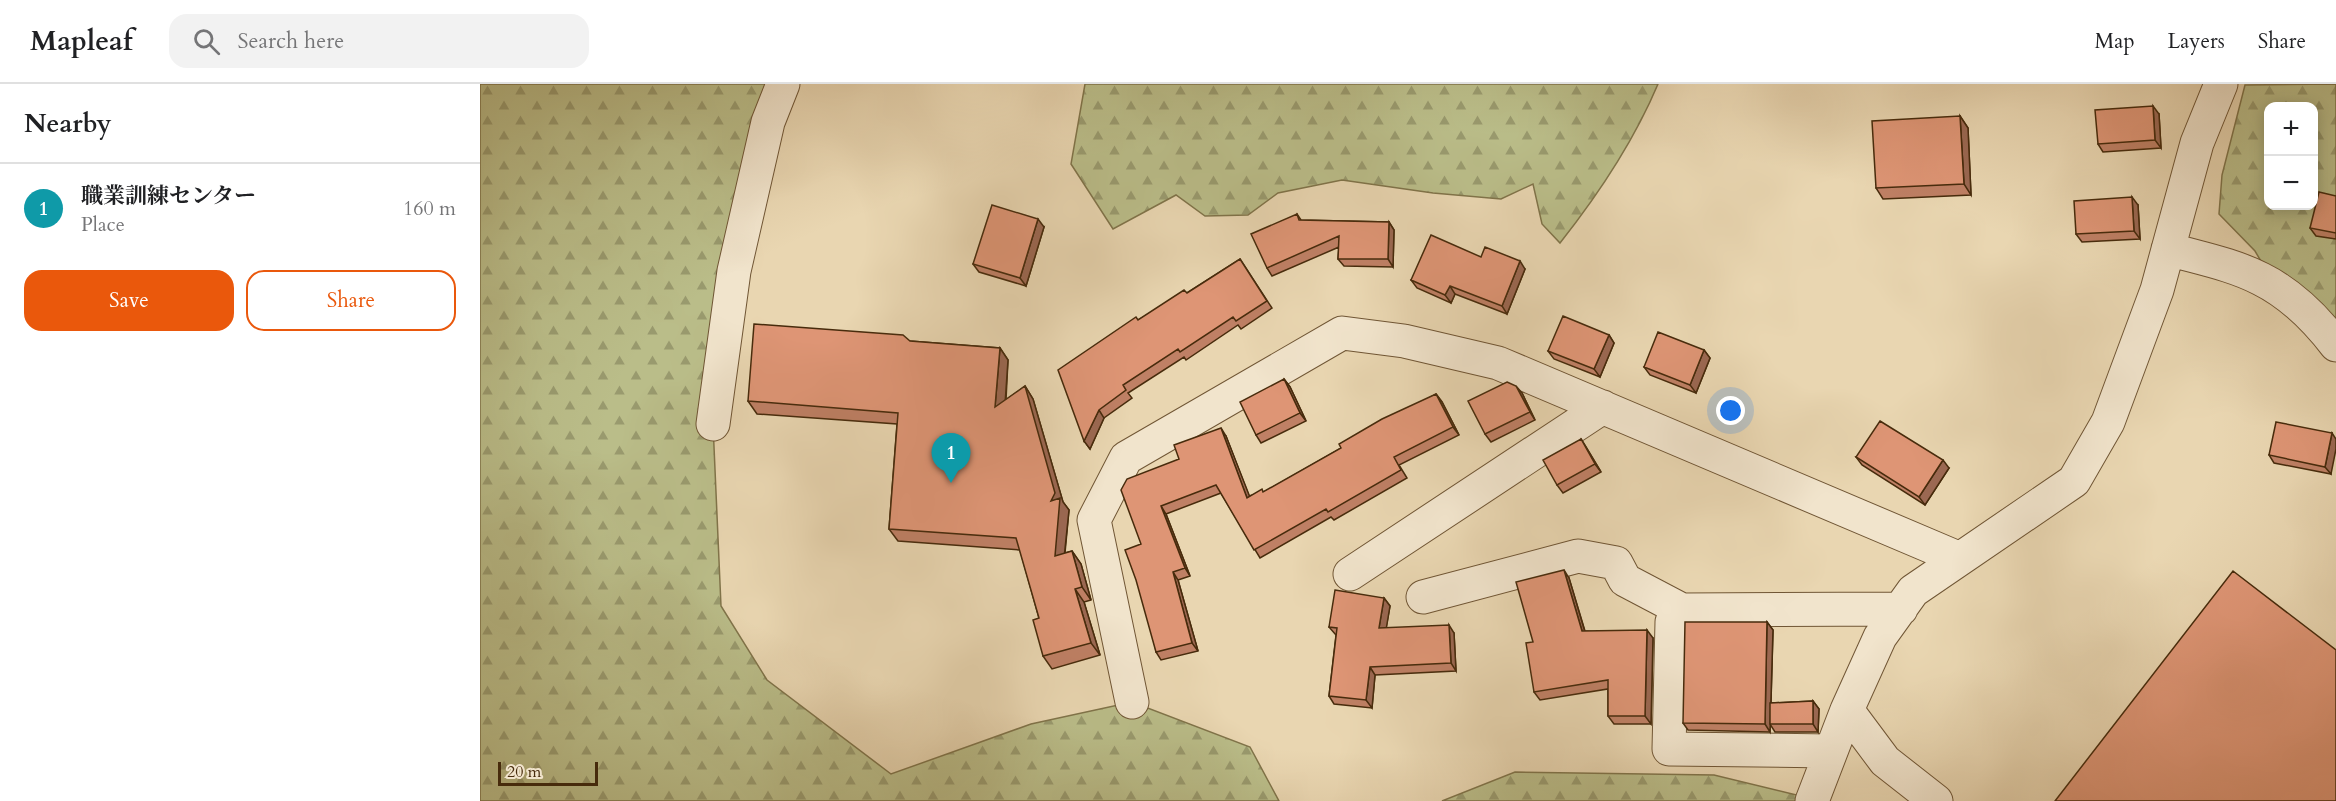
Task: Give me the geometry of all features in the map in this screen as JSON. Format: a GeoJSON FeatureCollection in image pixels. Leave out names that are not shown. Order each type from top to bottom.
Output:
{"type":"FeatureCollection","features":[{"type":"Feature","properties":{"kind":"street"},"geometry":{"type":"LineString","coordinates":[[713,423],[734,271],[768,122],[783,84]]}},
{"type":"Feature","properties":{"kind":"street"},"geometry":{"type":"LineString","coordinates":[[1812,801],[1880,637],[1913,591],[1958,558],[2074,481],[2108,422],[2157,290],[2197,143],[2221,84]]}},
{"type":"Feature","properties":{"kind":"street"},"geometry":{"type":"LineString","coordinates":[[2168,249],[2261,279],[2299,304],[2336,345]]}},
{"type":"Feature","properties":{"kind":"street"},"geometry":{"type":"LineString","coordinates":[[1132,702],[1094,520],[1126,458],[1342,333],[1404,341],[1498,363],[1958,558]]}},
{"type":"Feature","properties":{"kind":"street"},"geometry":{"type":"LineString","coordinates":[[1350,574],[1603,407]]}},
{"type":"Feature","properties":{"kind":"street"},"geometry":{"type":"LineString","coordinates":[[1423,597],[1578,556],[1616,563],[1625,580],[1683,610],[1900,609]]}},
{"type":"Feature","properties":{"kind":"street"},"geometry":{"type":"LineString","coordinates":[[1683,610],[1672,622],[1669,749],[1831,752]]}},
{"type":"Feature","properties":{"kind":"street"},"geometry":{"type":"LineString","coordinates":[[1848,710],[1885,761],[1936,801]]}},
{"type":"Feature","properties":{"kind":"green space"},"geometry":{"type":"Polygon","coordinates":[[[480,84],[783,84],[713,424],[721,606],[767,680],[891,774],[1031,724],[1132,702],[1250,747],[1279,801],[480,801],[480,84]]]}},
{"type":"Feature","properties":{"kind":"green space"},"geometry":{"type":"Polygon","coordinates":[[[1085,84],[1658,84],[1638,126],[1614,167],[1560,243],[1542,224],[1533,184],[1501,199],[1433,193],[1342,180],[1278,193],[1248,215],[1205,216],[1176,195],[1113,229],[1071,164],[1085,84]]]}},
{"type":"Feature","properties":{"kind":"green space"},"geometry":{"type":"Polygon","coordinates":[[[2336,84],[2336,330],[2262,263],[2255,251],[2219,214],[2222,175],[2245,85],[2336,84]]]}},
{"type":"Feature","properties":{"kind":"green space"},"geometry":{"type":"Polygon","coordinates":[[[1515,772],[1714,775],[1813,799],[1812,801],[1442,801],[1515,772]]]}},
{"type":"Feature","properties":{"kind":"building"},"geometry":{"type":"Polygon","coordinates":[[[2153,106],[2155,140],[2098,144],[2095,110],[2153,106]]]}},
{"type":"Feature","properties":{"kind":"building"},"geometry":{"type":"Polygon","coordinates":[[[1960,116],[1964,184],[1876,188],[1872,121],[1960,116]]]}},
{"type":"Feature","properties":{"kind":"building"},"geometry":{"type":"Polygon","coordinates":[[[2319,192],[2336,196],[2336,233],[2310,228],[2314,210],[2318,210],[2319,192]]]}},
{"type":"Feature","properties":{"kind":"building"},"geometry":{"type":"Polygon","coordinates":[[[2132,197],[2134,231],[2076,234],[2074,201],[2132,197]]]}},
{"type":"Feature","properties":{"kind":"building"},"geometry":{"type":"Polygon","coordinates":[[[992,205],[1038,219],[1020,278],[973,264],[992,205]]]}},
{"type":"Feature","properties":{"kind":"building"},"geometry":{"type":"Polygon","coordinates":[[[1297,214],[1299,220],[1389,222],[1388,259],[1338,259],[1339,236],[1267,268],[1251,234],[1297,214]]]}},
{"type":"Feature","properties":{"kind":"building"},"geometry":{"type":"Polygon","coordinates":[[[1431,235],[1481,257],[1485,247],[1520,261],[1502,306],[1450,286],[1445,295],[1411,280],[1431,235]]]}},
{"type":"Feature","properties":{"kind":"building"},"geometry":{"type":"Polygon","coordinates":[[[1240,259],[1267,301],[1236,321],[1233,317],[1180,352],[1178,349],[1123,385],[1126,390],[1099,410],[1084,441],[1058,370],[1136,317],[1138,320],[1184,290],[1187,293],[1240,259]]]}},
{"type":"Feature","properties":{"kind":"building"},"geometry":{"type":"Polygon","coordinates":[[[1563,316],[1609,335],[1594,369],[1548,351],[1563,316]]]}},
{"type":"Feature","properties":{"kind":"building"},"geometry":{"type":"Polygon","coordinates":[[[754,324],[903,335],[910,341],[1000,348],[995,407],[1025,386],[1055,493],[1051,501],[1060,498],[1055,556],[1072,551],[1082,587],[1075,589],[1091,643],[1043,656],[1033,620],[1039,618],[1016,538],[889,529],[898,413],[748,401],[754,324]]]}},
{"type":"Feature","properties":{"kind":"building"},"geometry":{"type":"Polygon","coordinates":[[[1658,332],[1704,350],[1690,385],[1644,367],[1658,332]]]}},
{"type":"Feature","properties":{"kind":"building"},"geometry":{"type":"Polygon","coordinates":[[[1284,379],[1300,413],[1256,435],[1240,402],[1284,379]]]}},
{"type":"Feature","properties":{"kind":"building"},"geometry":{"type":"Polygon","coordinates":[[[1507,382],[1516,386],[1530,412],[1485,434],[1468,401],[1507,382]]]}},
{"type":"Feature","properties":{"kind":"building"},"geometry":{"type":"Polygon","coordinates":[[[1436,394],[1453,427],[1394,457],[1401,470],[1328,512],[1326,509],[1254,550],[1216,485],[1161,506],[1185,568],[1173,572],[1192,643],[1156,652],[1136,580],[1125,550],[1141,544],[1121,490],[1127,479],[1179,459],[1174,445],[1221,428],[1247,498],[1262,489],[1263,492],[1341,448],[1339,444],[1382,419],[1436,394]]]}},
{"type":"Feature","properties":{"kind":"building"},"geometry":{"type":"Polygon","coordinates":[[[1880,421],[1943,460],[1919,497],[1856,457],[1880,421]]]}},
{"type":"Feature","properties":{"kind":"building"},"geometry":{"type":"Polygon","coordinates":[[[2276,422],[2332,433],[2325,467],[2269,455],[2276,422]]]}},
{"type":"Feature","properties":{"kind":"building"},"geometry":{"type":"Polygon","coordinates":[[[1581,439],[1595,464],[1557,485],[1543,460],[1581,439]]]}},
{"type":"Feature","properties":{"kind":"building"},"geometry":{"type":"Polygon","coordinates":[[[1564,570],[1582,631],[1647,630],[1645,716],[1608,716],[1608,680],[1534,692],[1526,643],[1533,642],[1516,582],[1564,570]]]}},
{"type":"Feature","properties":{"kind":"building"},"geometry":{"type":"Polygon","coordinates":[[[2233,571],[2336,650],[2336,801],[2055,801],[2233,571]]]}},
{"type":"Feature","properties":{"kind":"building"},"geometry":{"type":"Polygon","coordinates":[[[1335,590],[1384,598],[1379,628],[1449,625],[1451,663],[1370,667],[1366,700],[1329,696],[1337,628],[1329,627],[1335,590]]]}},
{"type":"Feature","properties":{"kind":"building"},"geometry":{"type":"Polygon","coordinates":[[[1685,622],[1767,622],[1765,724],[1683,723],[1685,622]]]}},
{"type":"Feature","properties":{"kind":"building"},"geometry":{"type":"Polygon","coordinates":[[[1813,701],[1813,724],[1770,724],[1770,703],[1813,701]]]}},
{"type":"Feature","properties":{"kind":"place","name":"職業訓練センター"},"geometry":{"type":"Point","coordinates":[951,483]}}]}
